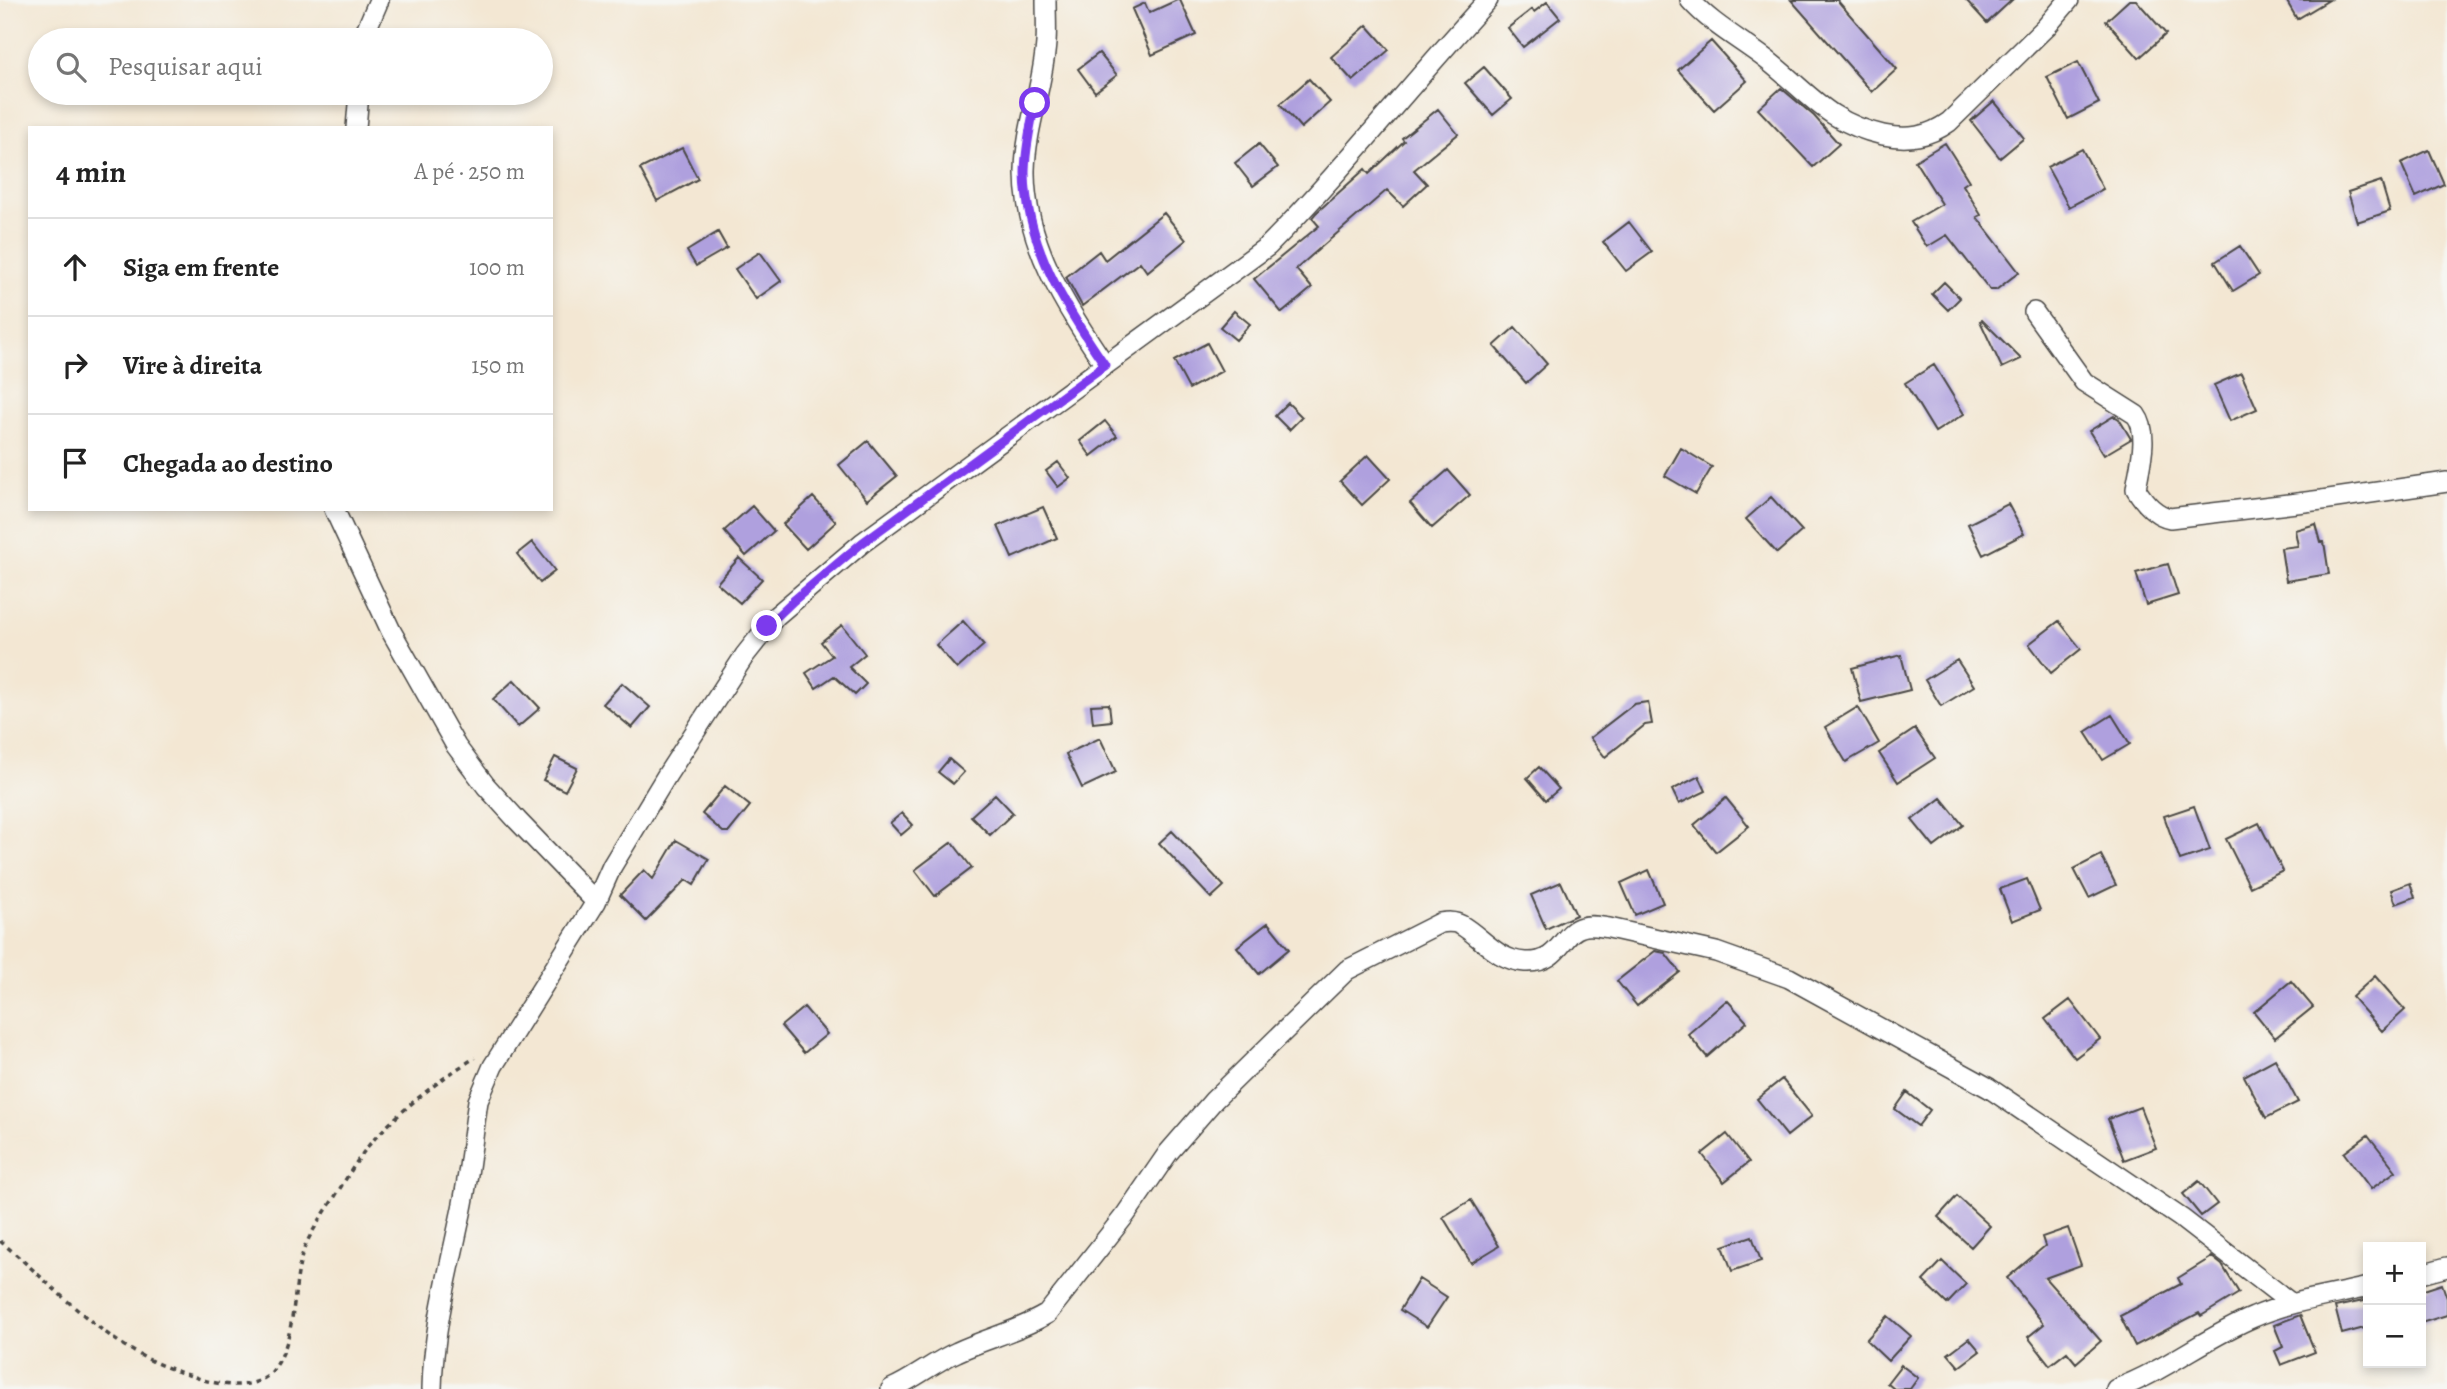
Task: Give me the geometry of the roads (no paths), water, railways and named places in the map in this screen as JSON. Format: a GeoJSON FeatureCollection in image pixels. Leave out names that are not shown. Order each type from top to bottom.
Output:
{"type":"FeatureCollection","features":[{"type":"Feature","properties":{"kind":"street"},"geometry":{"type":"LineString","coordinates":[[367,28],[379,0]]}},
{"type":"Feature","properties":{"kind":"street"},"geometry":{"type":"LineString","coordinates":[[1046,0],[1046,43],[1027,155],[1027,191],[1034,226],[1054,284],[1105,365]]}},
{"type":"Feature","properties":{"kind":"street"},"geometry":{"type":"LineString","coordinates":[[432,1389],[437,1324],[460,1218],[478,1101],[509,1038],[596,902],[612,866],[667,775],[745,655],[776,616],[862,543],[1268,246],[1307,207],[1488,0]]}},
{"type":"Feature","properties":{"kind":"street"},"geometry":{"type":"LineString","coordinates":[[1690,0],[1716,23],[1770,62],[1827,111],[1850,126],[1897,138],[1934,133],[1949,122],[2038,36],[2069,0]]}},
{"type":"Feature","properties":{"kind":"street"},"geometry":{"type":"LineString","coordinates":[[356,126],[358,105]]}},
{"type":"Feature","properties":{"kind":"street"},"geometry":{"type":"LineString","coordinates":[[2034,312],[2084,382],[2140,420],[2142,442],[2136,489],[2162,516],[2170,518],[2322,500],[2447,482]]}},
{"type":"Feature","properties":{"kind":"street"},"geometry":{"type":"LineString","coordinates":[[335,511],[391,631],[456,746],[486,786],[596,902]]}},
{"type":"Feature","properties":{"kind":"street"},"geometry":{"type":"LineString","coordinates":[[891,1389],[943,1358],[1019,1328],[1046,1314],[1062,1298],[1168,1153],[1214,1100],[1316,999],[1347,970],[1440,923],[1451,922],[1460,925],[1497,953],[1525,962],[1541,961],[1554,953],[1575,930],[1592,926],[1716,952],[1789,978],[1989,1088],[2181,1218],[2292,1304]]}},
{"type":"Feature","properties":{"kind":"street"},"geometry":{"type":"LineString","coordinates":[[2426,1273],[2447,1267]]}},
{"type":"Feature","properties":{"kind":"street"},"geometry":{"type":"LineString","coordinates":[[2116,1389],[2167,1365],[2255,1316],[2292,1304],[2363,1288]]}}]}
